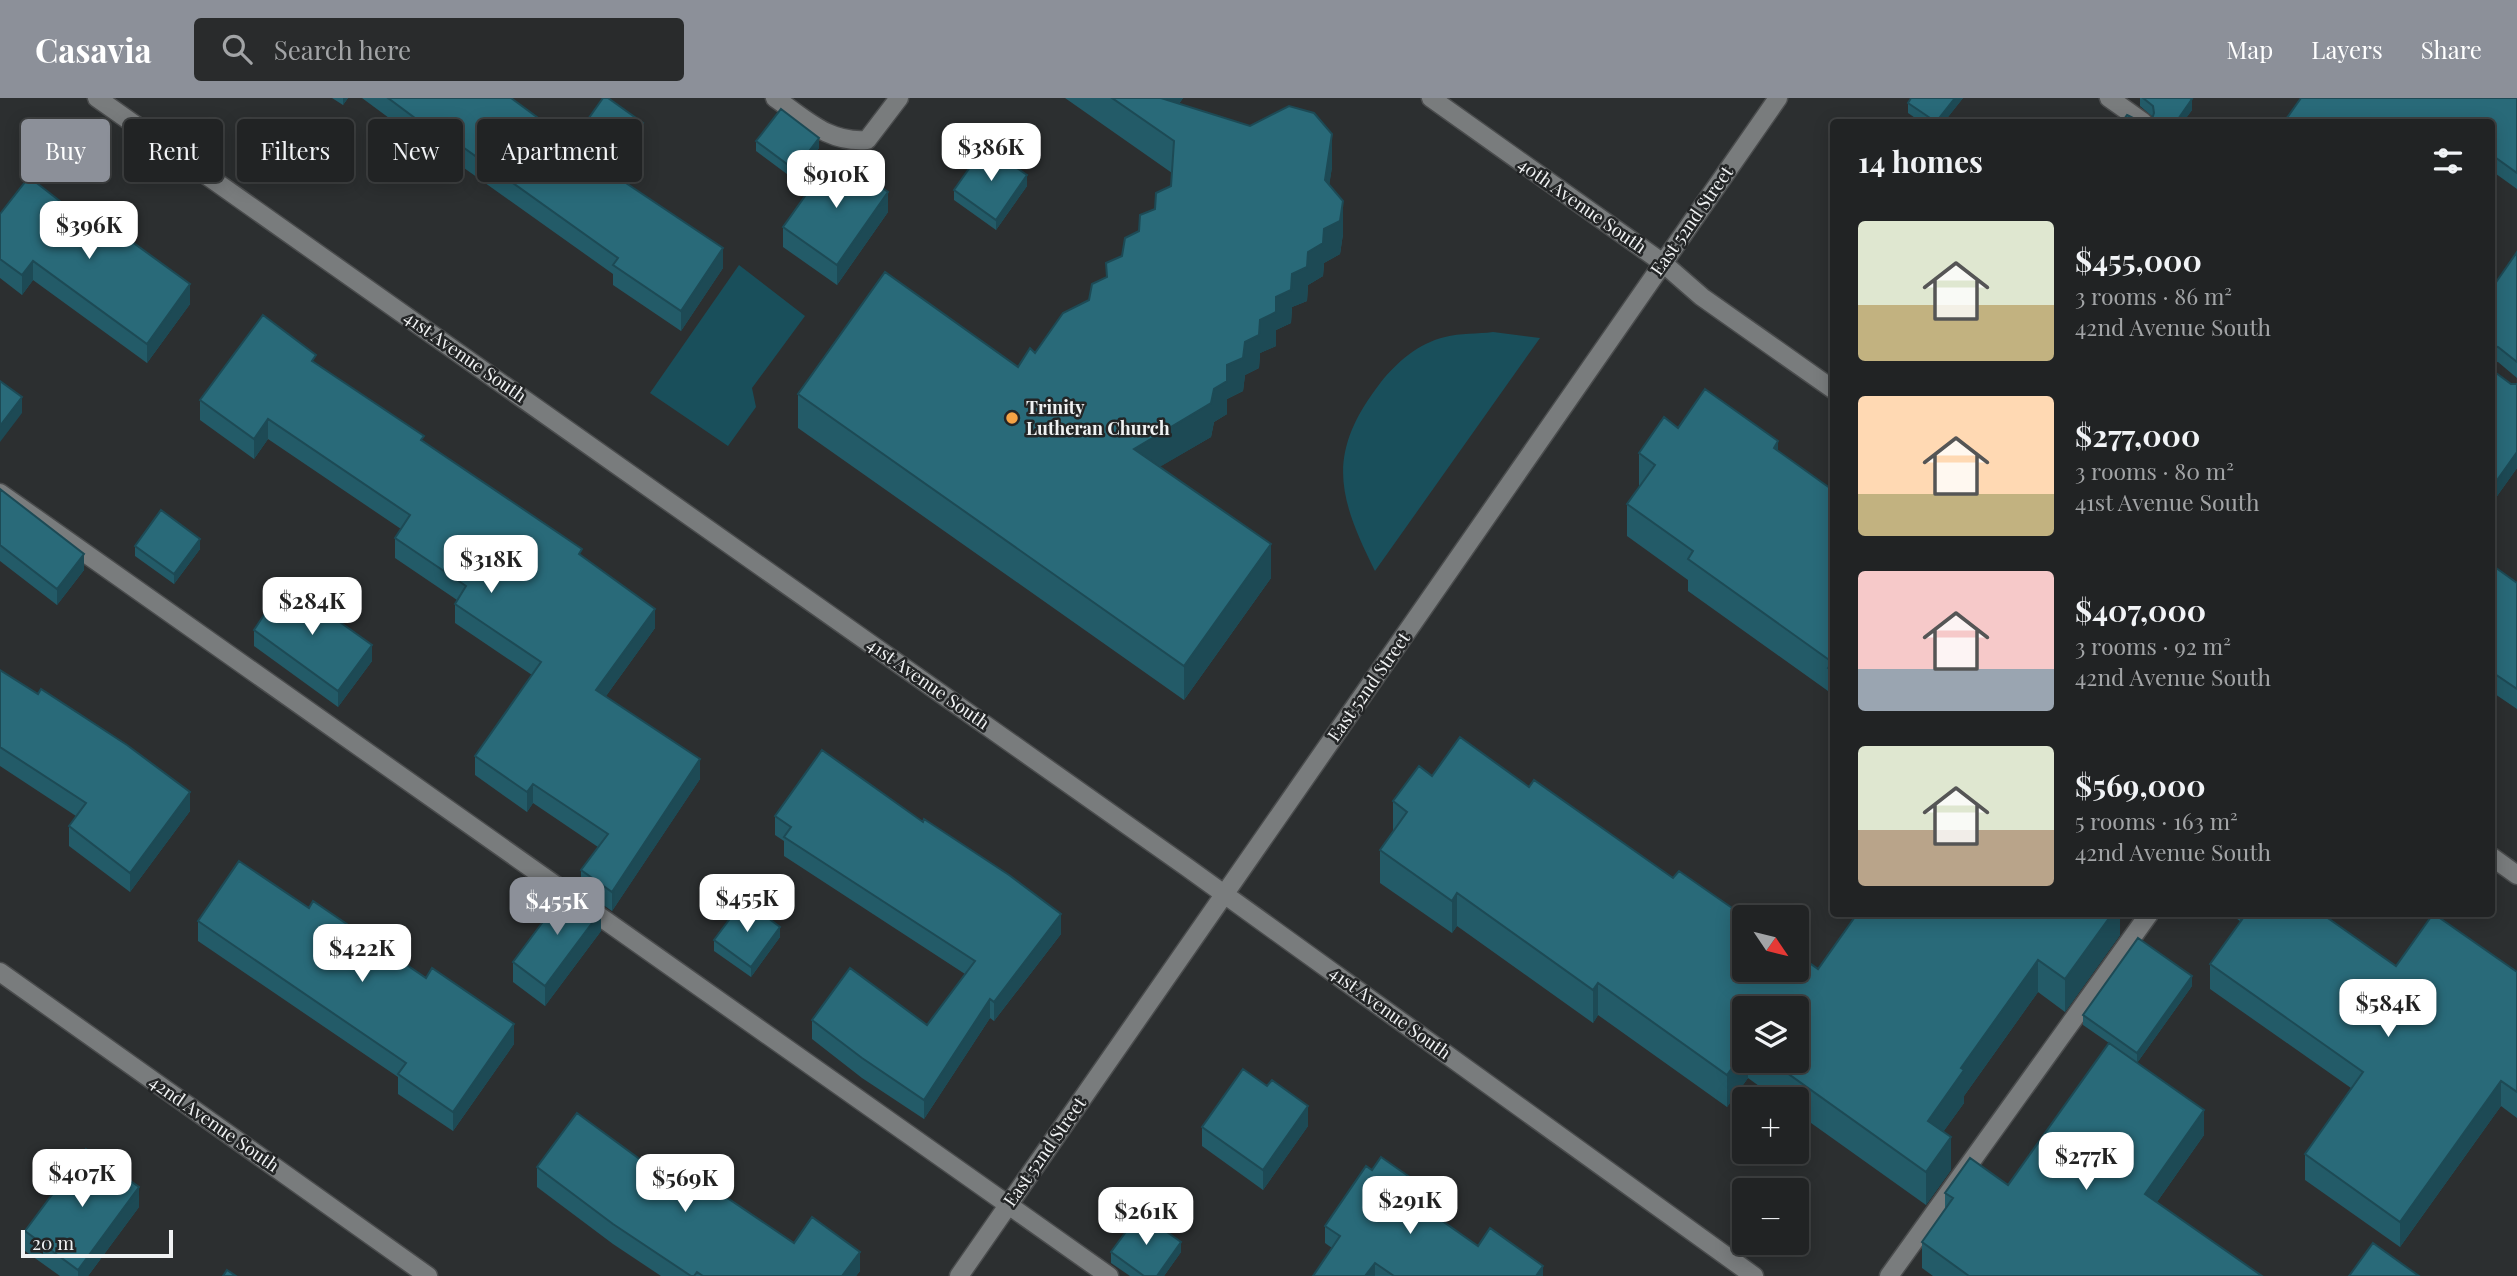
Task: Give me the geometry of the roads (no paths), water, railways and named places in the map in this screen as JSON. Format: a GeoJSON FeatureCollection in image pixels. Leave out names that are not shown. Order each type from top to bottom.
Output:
{"type":"FeatureCollection","features":[{"type":"Feature","properties":{"kind":"street","name":"41st Avenue South"},"geometry":{"type":"LineString","coordinates":[[97,98],[1224,894],[1754,1276]]}},
{"type":"Feature","properties":{"kind":"street"},"geometry":{"type":"LineString","coordinates":[[775,98],[823,131],[847,141],[867,139],[899,98]]}},
{"type":"Feature","properties":{"kind":"street","name":"40th Avenue South"},"geometry":{"type":"LineString","coordinates":[[1431,98],[1663,263],[1702,297],[1830,387]]}},
{"type":"Feature","properties":{"kind":"street","name":"East 52nd Street"},"geometry":{"type":"LineString","coordinates":[[959,1276],[1778,98]]}},
{"type":"Feature","properties":{"kind":"street"},"geometry":{"type":"LineString","coordinates":[[2109,98],[2139,119]]}},
{"type":"Feature","properties":{"kind":"street"},"geometry":{"type":"LineString","coordinates":[[0,493],[1109,1276]]}},
{"type":"Feature","properties":{"kind":"street"},"geometry":{"type":"LineString","coordinates":[[2495,859],[2517,875]]}},
{"type":"Feature","properties":{"kind":"street"},"geometry":{"type":"LineString","coordinates":[[1889,1276],[2147,917]]}},
{"type":"Feature","properties":{"kind":"street","name":"42nd Avenue South"},"geometry":{"type":"LineString","coordinates":[[0,972],[428,1276]]}},
{"type":"Feature","properties":{"kind":"place","name":"Trinity Lutheran Church"},"geometry":{"type":"Point","coordinates":[1012,418]}}]}
